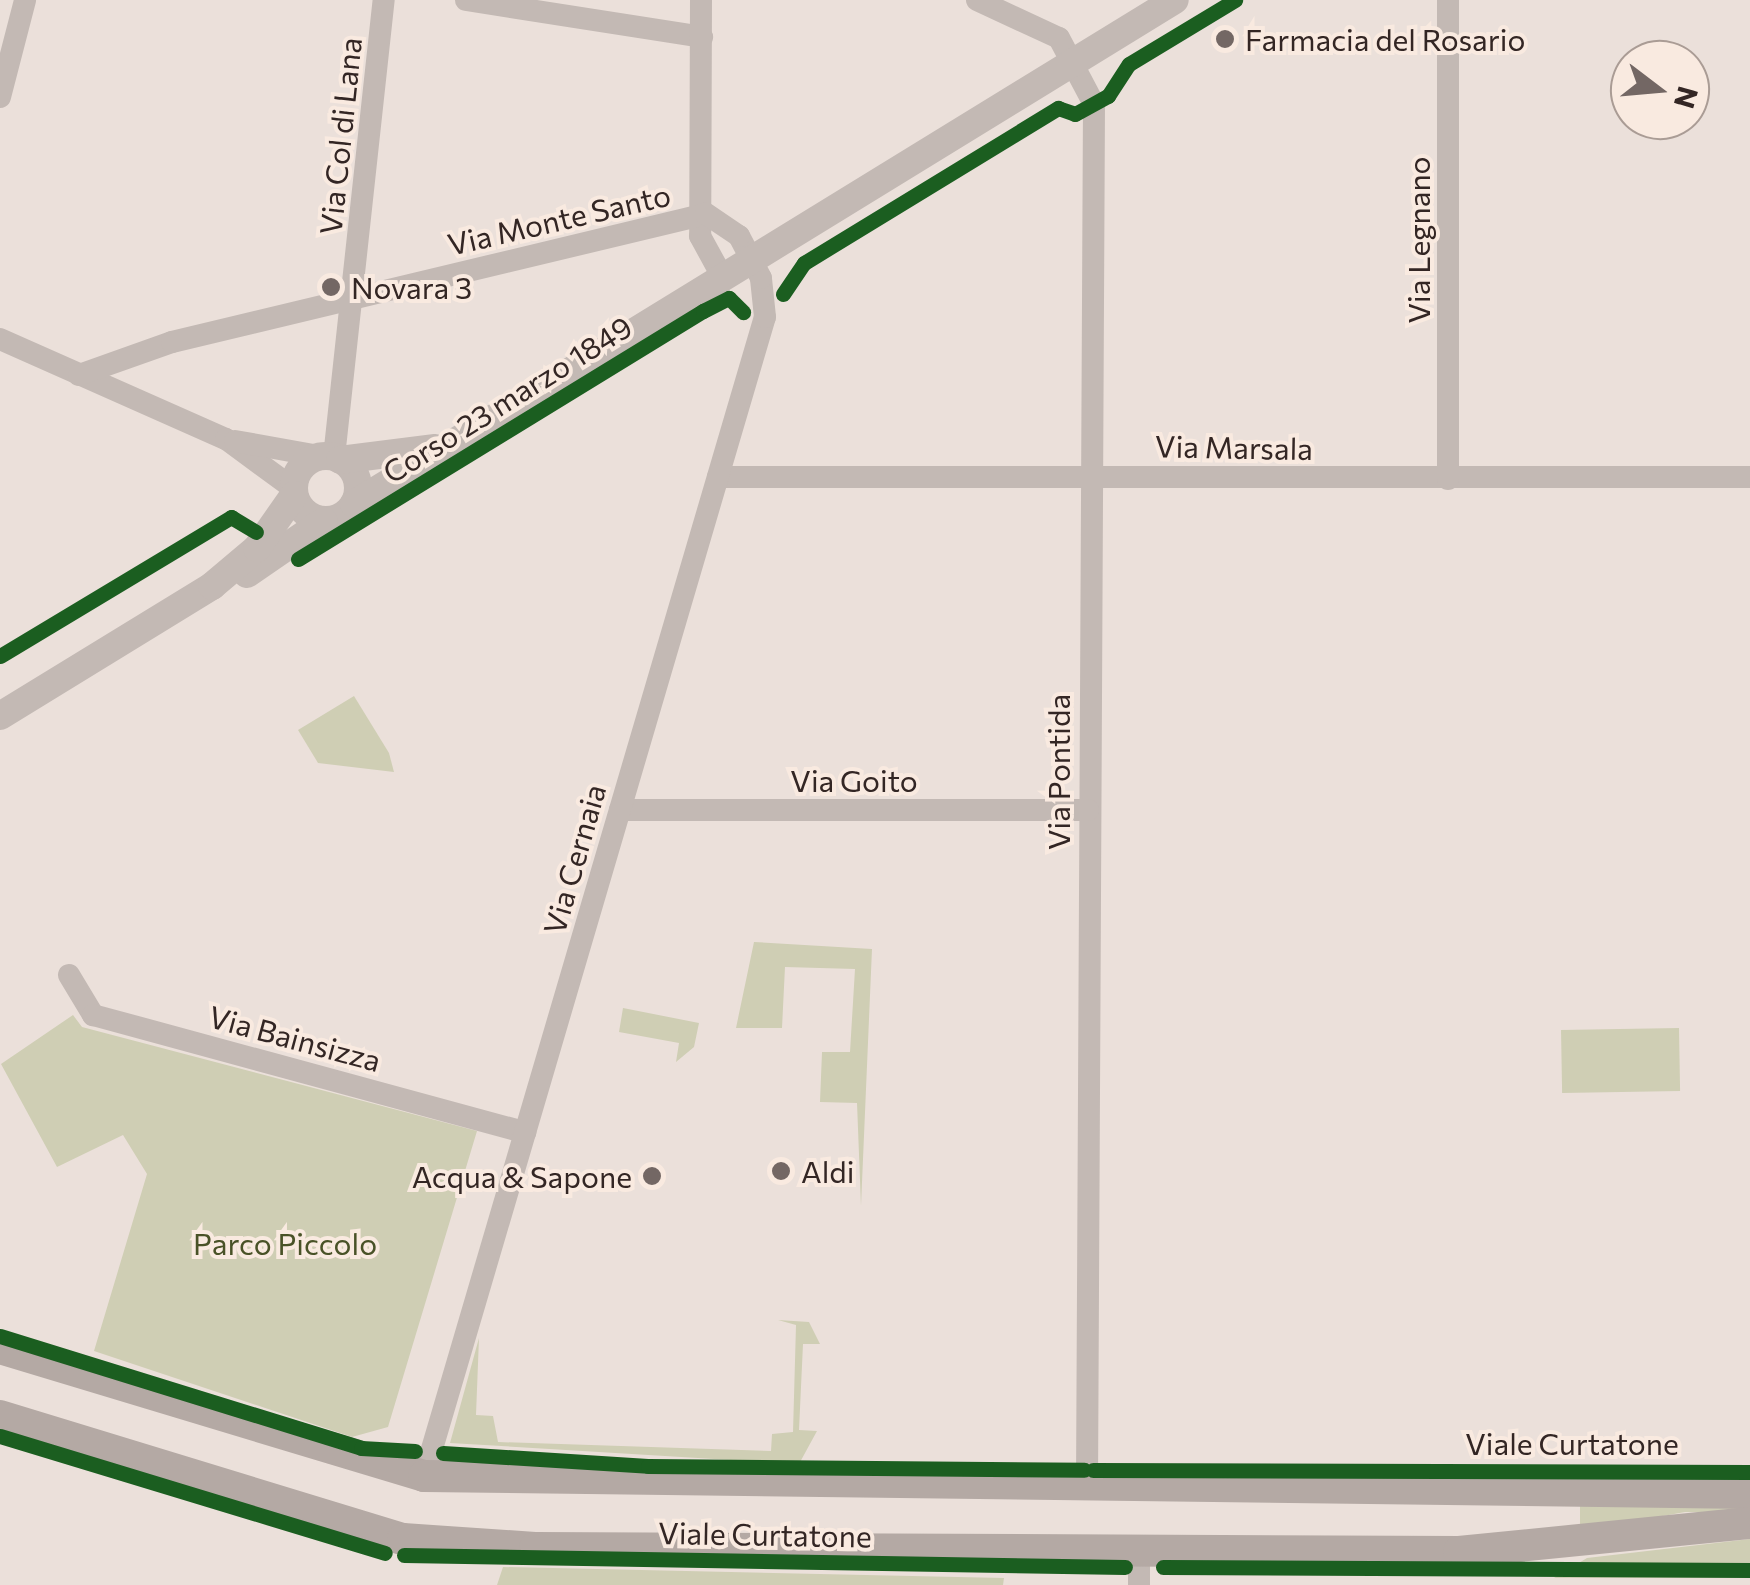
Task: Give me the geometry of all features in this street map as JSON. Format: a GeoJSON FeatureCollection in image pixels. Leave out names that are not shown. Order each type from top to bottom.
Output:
{"type":"FeatureCollection","features":[{"type":"Feature","properties":{"kind":"main road","name":"Viale Curtatone"},"geometry":{"type":"LineString","coordinates":[[0,1348],[424,1476],[1750,1493]]}},
{"type":"Feature","properties":{"kind":"main road","name":"Viale Curtatone"},"geometry":{"type":"LineString","coordinates":[[0,1416],[404,1540],[1460,1552],[1750,1523]]}},
{"type":"Feature","properties":{"kind":"street"},"geometry":{"type":"LineString","coordinates":[[0,97],[25,0]]}},
{"type":"Feature","properties":{"kind":"street","name":"Via Col di Lana"},"geometry":{"type":"LineString","coordinates":[[331,458],[354,298],[384,0]]}},
{"type":"Feature","properties":{"kind":"street"},"geometry":{"type":"LineString","coordinates":[[466,0],[702,37]]}},
{"type":"Feature","properties":{"kind":"street"},"geometry":{"type":"LineString","coordinates":[[701,0],[706,214],[700,236],[723,278]]}},
{"type":"Feature","properties":{"kind":"street"},"geometry":{"type":"LineString","coordinates":[[977,0],[1059,38],[1073,62]]}},
{"type":"Feature","properties":{"kind":"street","name":"Corso 23 marzo 1849"},"geometry":{"type":"LineString","coordinates":[[354,504],[1176,0]]}},
{"type":"Feature","properties":{"kind":"street","name":"Via Legnano"},"geometry":{"type":"LineString","coordinates":[[1448,0],[1448,480]]}},
{"type":"Feature","properties":{"kind":"street","name":"Via Pontida"},"geometry":{"type":"LineString","coordinates":[[1073,62],[1094,104],[1088,476],[1087,1487]]}},
{"type":"Feature","properties":{"kind":"street"},"geometry":{"type":"LineString","coordinates":[[706,214],[739,236],[752,260]]}},
{"type":"Feature","properties":{"kind":"street","name":"Via Monte Santo"},"geometry":{"type":"LineString","coordinates":[[80,375],[354,298],[706,214]]}},
{"type":"Feature","properties":{"kind":"street","name":"Via Cernaia"},"geometry":{"type":"LineString","coordinates":[[424,1476],[765,317],[752,260]]}},
{"type":"Feature","properties":{"kind":"street"},"geometry":{"type":"LineString","coordinates":[[0,339],[226,440],[294,492],[324,521]]}},
{"type":"Feature","properties":{"kind":"street"},"geometry":{"type":"LineString","coordinates":[[212,586],[250,573],[354,504],[358,482],[331,458],[226,440]]}},
{"type":"Feature","properties":{"kind":"street","name":"Corso 23 marzo 1849"},"geometry":{"type":"LineString","coordinates":[[331,458],[400,460],[460,440]]}},
{"type":"Feature","properties":{"kind":"street"},"geometry":{"type":"LineString","coordinates":[[0,716],[212,586],[257,548],[294,492],[302,466],[331,458]]}},
{"type":"Feature","properties":{"kind":"street","name":"Via Marsala"},"geometry":{"type":"LineString","coordinates":[[718,477],[1750,477]]}},
{"type":"Feature","properties":{"kind":"street","name":"Via Goito"},"geometry":{"type":"LineString","coordinates":[[620,810],[1088,810]]}},
{"type":"Feature","properties":{"kind":"street","name":"Via Bainsizza"},"geometry":{"type":"LineString","coordinates":[[69,975],[93,1014],[525,1132]]}},
{"type":"Feature","properties":{"kind":"street"},"geometry":{"type":"LineString","coordinates":[[1139,1551],[1139,1585]]}},
{"type":"Feature","properties":{"kind":"green space"},"geometry":{"type":"Polygon","coordinates":[[[354,696],[389,753],[394,772],[318,763],[298,730],[354,696]]]}},
{"type":"Feature","properties":{"kind":"green space"},"geometry":{"type":"Polygon","coordinates":[[[754,942],[872,949],[861,1206],[857,1103],[820,1102],[822,1052],[850,1052],[855,969],[785,967],[782,1028],[736,1028],[754,942]]]}},
{"type":"Feature","properties":{"kind":"green space"},"geometry":{"type":"Polygon","coordinates":[[[623,1008],[699,1023],[694,1047],[676,1062],[679,1043],[619,1032],[623,1008]]]}},
{"type":"Feature","properties":{"kind":"green space","name":"Parco Piccolo"},"geometry":{"type":"Polygon","coordinates":[[[73,1015],[82,1027],[477,1131],[388,1427],[352,1437],[94,1351],[147,1174],[123,1135],[57,1167],[1,1064],[73,1015]]]}},
{"type":"Feature","properties":{"kind":"green space"},"geometry":{"type":"Polygon","coordinates":[[[1679,1028],[1680,1091],[1562,1093],[1561,1030],[1679,1028]]]}},
{"type":"Feature","properties":{"kind":"green space"},"geometry":{"type":"Polygon","coordinates":[[[778,1320],[809,1322],[820,1344],[803,1344],[799,1430],[817,1431],[799,1464],[450,1443],[479,1338],[476,1415],[493,1416],[498,1442],[771,1451],[772,1434],[793,1432],[796,1325],[778,1320]]]}},
{"type":"Feature","properties":{"kind":"green space"},"geometry":{"type":"Polygon","coordinates":[[[1580,1501],[1750,1502],[1750,1512],[1685,1512],[1580,1531],[1580,1501]]]}},
{"type":"Feature","properties":{"kind":"green space"},"geometry":{"type":"Polygon","coordinates":[[[1750,1539],[1750,1578],[1554,1578],[1587,1558],[1750,1539]]]}},
{"type":"Feature","properties":{"kind":"green space"},"geometry":{"type":"Polygon","coordinates":[[[503,1567],[1004,1578],[1003,1585],[497,1585],[503,1567]]]}},
{"type":"Feature","properties":{"kind":"cycle path"},"geometry":{"type":"LineString","coordinates":[[783,294],[804,263],[1058,108],[1075,114],[1108,96],[1129,64],[1235,0]]}},
{"type":"Feature","properties":{"kind":"cycle path"},"geometry":{"type":"LineString","coordinates":[[298,559],[703,311],[729,298],[743,312]]}},
{"type":"Feature","properties":{"kind":"cycle path"},"geometry":{"type":"LineString","coordinates":[[0,656],[231,517],[256,532]]}},
{"type":"Feature","properties":{"kind":"cycle path"},"geometry":{"type":"LineString","coordinates":[[0,1336],[361,1448],[415,1451]]}},
{"type":"Feature","properties":{"kind":"cycle path"},"geometry":{"type":"LineString","coordinates":[[0,1436],[385,1553]]}},
{"type":"Feature","properties":{"kind":"cycle path"},"geometry":{"type":"LineString","coordinates":[[443,1453],[648,1466],[1084,1470]]}},
{"type":"Feature","properties":{"kind":"cycle path"},"geometry":{"type":"LineString","coordinates":[[1093,1470],[1750,1472]]}},
{"type":"Feature","properties":{"kind":"cycle path"},"geometry":{"type":"LineString","coordinates":[[404,1555],[1125,1567]]}},
{"type":"Feature","properties":{"kind":"cycle path"},"geometry":{"type":"LineString","coordinates":[[1163,1567],[1750,1570]]}},
{"type":"Feature","properties":{"kind":"place","name":"Farmacia del Rosario"},"geometry":{"type":"Point","coordinates":[1225,39]}},
{"type":"Feature","properties":{"kind":"place","name":"Novara 3"},"geometry":{"type":"Point","coordinates":[331,287]}},
{"type":"Feature","properties":{"kind":"place","name":"Aldi"},"geometry":{"type":"Point","coordinates":[781,1171]}},
{"type":"Feature","properties":{"kind":"place","name":"Acqua & Sapone"},"geometry":{"type":"Point","coordinates":[652,1176]}}]}
